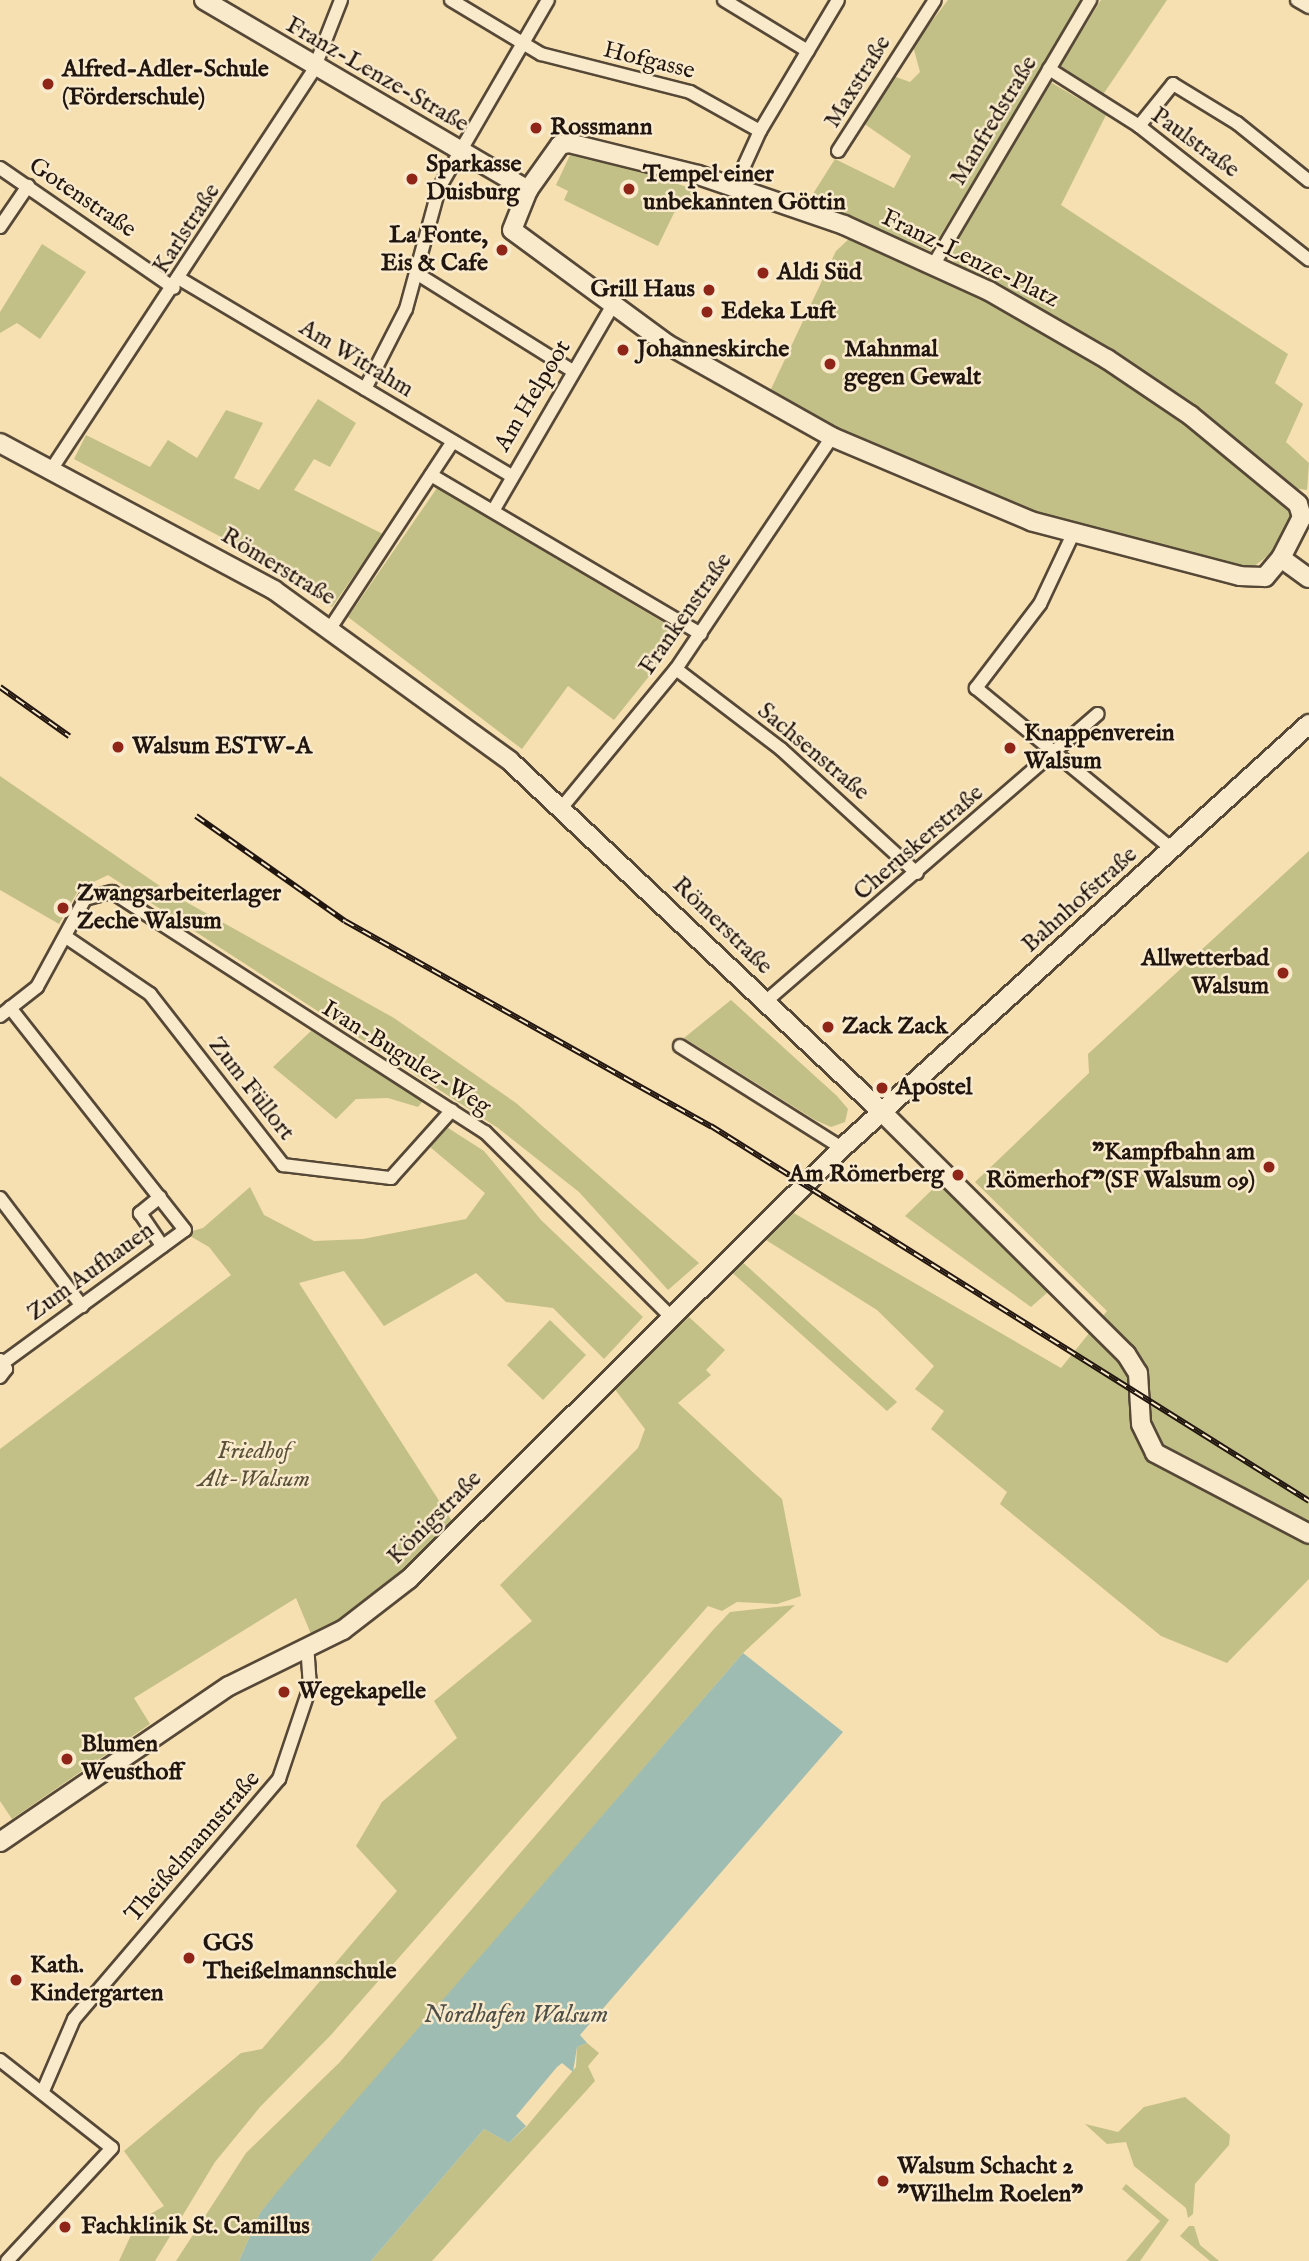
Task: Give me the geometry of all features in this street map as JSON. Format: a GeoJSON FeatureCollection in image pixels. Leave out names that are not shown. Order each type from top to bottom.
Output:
{"type":"FeatureCollection","features":[{"type":"Feature","properties":{"kind":"street","name":"Franz-Lenze-Straße"},"geometry":{"type":"LineString","coordinates":[[204,0],[314,69],[528,190]]}},
{"type":"Feature","properties":{"kind":"street","name":"Karlstraße"},"geometry":{"type":"LineString","coordinates":[[51,470],[177,283],[314,69],[341,0]]}},
{"type":"Feature","properties":{"kind":"street","name":"Hofgasse"},"geometry":{"type":"LineString","coordinates":[[451,0],[523,43],[586,68],[719,103],[760,131]]}},
{"type":"Feature","properties":{"kind":"street"},"geometry":{"type":"LineString","coordinates":[[365,389],[398,331],[439,188],[548,0]]}},
{"type":"Feature","properties":{"kind":"street"},"geometry":{"type":"LineString","coordinates":[[724,0],[808,51]]}},
{"type":"Feature","properties":{"kind":"street"},"geometry":{"type":"LineString","coordinates":[[735,186],[760,131],[838,0]]}},
{"type":"Feature","properties":{"kind":"street","name":"Maxstraße"},"geometry":{"type":"LineString","coordinates":[[838,151],[935,0]]}},
{"type":"Feature","properties":{"kind":"street","name":"Manfredstraße"},"geometry":{"type":"LineString","coordinates":[[934,264],[1090,0]]}},
{"type":"Feature","properties":{"kind":"street"},"geometry":{"type":"LineString","coordinates":[[1297,0],[1309,7]]}},
{"type":"Feature","properties":{"kind":"street","name":"Paulstraße"},"geometry":{"type":"LineString","coordinates":[[1049,69],[1139,126],[1309,260]]}},
{"type":"Feature","properties":{"kind":"street"},"geometry":{"type":"LineString","coordinates":[[1139,126],[1173,84],[1237,122],[1309,181]]}},
{"type":"Feature","properties":{"kind":"street","name":"Franz-Lenze-Platz"},"geometry":{"type":"LineString","coordinates":[[565,142],[735,186],[934,264],[1114,363],[1190,415],[1305,504],[1303,517],[1281,558],[1259,579],[1073,534],[832,437],[667,344],[512,230],[528,190],[565,142]]}},
{"type":"Feature","properties":{"kind":"street","name":"Gotenstraße"},"geometry":{"type":"LineString","coordinates":[[0,168],[177,283]]}},
{"type":"Feature","properties":{"kind":"street"},"geometry":{"type":"LineString","coordinates":[[0,228],[28,187]]}},
{"type":"Feature","properties":{"kind":"street"},"geometry":{"type":"LineString","coordinates":[[416,273],[571,370]]}},
{"type":"Feature","properties":{"kind":"street","name":"Am Witrahm"},"geometry":{"type":"LineString","coordinates":[[177,283],[510,475]]}},
{"type":"Feature","properties":{"kind":"street","name":"Am Helpoot"},"geometry":{"type":"LineString","coordinates":[[493,511],[510,475],[571,370],[613,306]]}},
{"type":"Feature","properties":{"kind":"street","name":"Frankenstraße"},"geometry":{"type":"LineString","coordinates":[[563,806],[676,669],[832,437]]}},
{"type":"Feature","properties":{"kind":"street","name":"Am Helpoot"},"geometry":{"type":"LineString","coordinates":[[331,627],[453,442]]}},
{"type":"Feature","properties":{"kind":"street","name":"Römerstraße"},"geometry":{"type":"LineString","coordinates":[[0,443],[247,574],[331,627],[563,806],[883,1112],[1126,1354],[1138,1373],[1141,1424],[1155,1453],[1309,1534]]}},
{"type":"Feature","properties":{"kind":"street"},"geometry":{"type":"LineString","coordinates":[[432,475],[701,634]]}},
{"type":"Feature","properties":{"kind":"street"},"geometry":{"type":"LineString","coordinates":[[1073,534],[1040,604],[976,688],[1172,849]]}},
{"type":"Feature","properties":{"kind":"street"},"geometry":{"type":"LineString","coordinates":[[1281,558],[1309,578]]}},
{"type":"Feature","properties":{"kind":"street","name":"Sachsenstraße"},"geometry":{"type":"LineString","coordinates":[[676,669],[781,749],[917,873]]}},
{"type":"Feature","properties":{"kind":"street","name":"Cheruskerstraße"},"geometry":{"type":"LineString","coordinates":[[765,1002],[1098,714]]}},
{"type":"Feature","properties":{"kind":"street","name":"Bahnhofstraße"},"geometry":{"type":"LineString","coordinates":[[883,1112],[1309,724]]}},
{"type":"Feature","properties":{"kind":"street","name":"Ivan-Bugulez-Weg"},"geometry":{"type":"LineString","coordinates":[[66,937],[85,900],[96,892],[127,900],[259,991],[452,1110],[501,1147],[670,1316]]}},
{"type":"Feature","properties":{"kind":"street"},"geometry":{"type":"LineString","coordinates":[[66,937],[37,987],[4,1009],[160,1197],[140,1213],[162,1247]]}},
{"type":"Feature","properties":{"kind":"street","name":"Zum Füllort"},"geometry":{"type":"LineString","coordinates":[[66,937],[150,994],[283,1165],[391,1178],[452,1110]]}},
{"type":"Feature","properties":{"kind":"street"},"geometry":{"type":"LineString","coordinates":[[680,1046],[842,1148]]}},
{"type":"Feature","properties":{"kind":"street","name":"Königstraße"},"geometry":{"type":"LineString","coordinates":[[0,1842],[229,1686],[307,1648],[371,1611],[409,1579],[670,1316],[842,1148],[883,1112]]}},
{"type":"Feature","properties":{"kind":"street","name":"Zum Aufhauen"},"geometry":{"type":"LineString","coordinates":[[0,1377],[1,1362],[185,1230],[160,1197]]}},
{"type":"Feature","properties":{"kind":"street"},"geometry":{"type":"LineString","coordinates":[[0,1198],[82,1306]]}},
{"type":"Feature","properties":{"kind":"street","name":"Theißelmannstraße"},"geometry":{"type":"LineString","coordinates":[[43,2091],[74,2019],[279,1779],[310,1687],[307,1648]]}},
{"type":"Feature","properties":{"kind":"street"},"geometry":{"type":"LineString","coordinates":[[0,2060],[43,2091],[112,2148],[7,2261]]}},
{"type":"Feature","properties":{"kind":"green space"},"geometry":{"type":"Polygon","coordinates":[[[948,0],[1082,0],[931,251],[809,200],[835,159],[894,188],[911,156],[863,123],[893,76],[910,82],[920,72],[913,46],[948,0]]]}},
{"type":"Feature","properties":{"kind":"green space"},"geometry":{"type":"Polygon","coordinates":[[[1101,0],[1167,0],[1102,96],[1059,68],[1101,0]]]}},
{"type":"Feature","properties":{"kind":"green space"},"geometry":{"type":"Polygon","coordinates":[[[1047,80],[1106,115],[1061,205],[1288,354],[1275,383],[1303,404],[1286,442],[1309,463],[1307,490],[1293,488],[1150,375],[954,262],[950,254],[1047,80]]]}},
{"type":"Feature","properties":{"kind":"green space"},"geometry":{"type":"Polygon","coordinates":[[[576,154],[620,165],[699,191],[674,213],[658,246],[564,200],[568,191],[556,185],[570,155],[576,154]]]}},
{"type":"Feature","properties":{"kind":"green space"},"geometry":{"type":"Polygon","coordinates":[[[850,238],[935,272],[1101,366],[1187,424],[1289,506],[1291,520],[1277,549],[1249,570],[1073,532],[974,496],[774,400],[771,389],[836,251],[850,238]]]}},
{"type":"Feature","properties":{"kind":"green space"},"geometry":{"type":"Polygon","coordinates":[[[42,244],[86,272],[40,339],[17,323],[0,333],[0,312],[42,244]]]}},
{"type":"Feature","properties":{"kind":"green space"},"geometry":{"type":"Polygon","coordinates":[[[318,399],[356,423],[330,467],[314,459],[294,490],[383,534],[332,607],[238,546],[74,459],[86,435],[150,467],[168,440],[197,458],[226,410],[263,423],[234,478],[259,490],[318,399]]]}},
{"type":"Feature","properties":{"kind":"green space"},"geometry":{"type":"Polygon","coordinates":[[[437,488],[683,634],[614,720],[568,686],[522,749],[348,617],[437,488]]]}},
{"type":"Feature","properties":{"kind":"green space"},"geometry":{"type":"Polygon","coordinates":[[[0,776],[170,893],[394,1018],[516,1103],[699,1263],[668,1290],[579,1192],[498,1128],[108,875],[79,889],[59,924],[0,890],[0,776]]]}},
{"type":"Feature","properties":{"kind":"green space"},"geometry":{"type":"Polygon","coordinates":[[[1309,851],[1309,1579],[1227,1663],[1161,1636],[1000,1504],[1007,1492],[931,1429],[944,1411],[915,1389],[934,1366],[877,1310],[766,1240],[792,1212],[1061,1368],[1107,1311],[975,1182],[1089,1073],[1088,1054],[1309,851]]]}},
{"type":"Feature","properties":{"kind":"green space"},"geometry":{"type":"Polygon","coordinates":[[[731,1000],[837,1096],[848,1109],[845,1122],[831,1127],[815,1120],[684,1038],[731,1000]]]}},
{"type":"Feature","properties":{"kind":"green space"},"geometry":{"type":"Polygon","coordinates":[[[311,1031],[425,1098],[418,1107],[388,1098],[356,1099],[336,1119],[273,1067],[311,1031]]]}},
{"type":"Feature","properties":{"kind":"green space","name":"Friedhof Alt-Walsum"},"geometry":{"type":"Polygon","coordinates":[[[445,1126],[484,1151],[541,1220],[643,1317],[604,1359],[553,1308],[506,1302],[476,1273],[384,1326],[344,1271],[299,1283],[454,1524],[403,1574],[333,1623],[311,1634],[296,1598],[134,1698],[150,1724],[12,1819],[0,1801],[0,1449],[231,1275],[209,1247],[185,1233],[203,1228],[250,1187],[264,1215],[314,1241],[363,1239],[466,1219],[485,1193],[430,1147],[445,1126]]]}},
{"type":"Feature","properties":{"kind":"green space"},"geometry":{"type":"Polygon","coordinates":[[[938,1184],[1048,1292],[1031,1307],[905,1216],[938,1184]]]}},
{"type":"Feature","properties":{"kind":"green space"},"geometry":{"type":"Polygon","coordinates":[[[738,1258],[897,1402],[887,1411],[727,1268],[738,1258]]]}},
{"type":"Feature","properties":{"kind":"green space"},"geometry":{"type":"Polygon","coordinates":[[[689,1317],[725,1350],[706,1370],[711,1375],[678,1403],[782,1499],[801,1596],[777,1604],[737,1602],[722,1611],[708,1606],[330,2036],[260,2107],[215,2162],[155,2261],[119,2261],[137,2222],[164,2206],[124,2151],[241,2053],[262,2049],[397,1891],[356,1846],[382,1802],[457,1738],[434,1701],[532,1621],[500,1585],[638,1448],[645,1429],[614,1388],[689,1317]]]}},
{"type":"Feature","properties":{"kind":"green space"},"geometry":{"type":"Polygon","coordinates":[[[550,1320],[586,1355],[543,1400],[507,1365],[550,1320]]]}},
{"type":"Feature","properties":{"kind":"green space"},"geometry":{"type":"Polygon","coordinates":[[[795,1605],[743,1653],[260,2213],[239,2261],[176,2261],[246,2153],[339,2063],[713,1630],[730,1612],[795,1605]]]}},
{"type":"Feature","properties":{"kind":"green space"},"geometry":{"type":"Polygon","coordinates":[[[587,2043],[599,2053],[588,2066],[595,2081],[432,2261],[371,2261],[484,2129],[509,2143],[527,2126],[576,2067],[577,2047],[587,2043]]]}},
{"type":"Feature","properties":{"kind":"green space"},"geometry":{"type":"Polygon","coordinates":[[[1185,2097],[1230,2135],[1229,2145],[1195,2184],[1193,2214],[1188,2218],[1186,2208],[1134,2166],[1126,2142],[1107,2144],[1085,2124],[1118,2132],[1144,2107],[1185,2097]]]}},
{"type":"Feature","properties":{"kind":"green space"},"geometry":{"type":"Polygon","coordinates":[[[1126,2184],[1169,2220],[1140,2261],[1126,2261],[1160,2221],[1122,2189],[1126,2184]]]}},
{"type":"Feature","properties":{"kind":"green space"},"geometry":{"type":"Polygon","coordinates":[[[1189,2226],[1194,2226],[1200,2245],[1219,2261],[1210,2261],[1180,2236],[1189,2226]]]}},
{"type":"Feature","properties":{"kind":"water","name":"Nordhafen Walsum"},"geometry":{"type":"Polygon","coordinates":[[[743,1653],[843,1732],[580,2035],[587,2043],[577,2047],[573,2072],[562,2063],[557,2067],[516,2116],[526,2126],[509,2143],[484,2129],[371,2261],[239,2261],[260,2213],[286,2181],[743,1653]]]}},
{"type":"Feature","properties":{"kind":"railway"},"geometry":{"type":"LineString","coordinates":[[0,687],[69,736]]}},
{"type":"Feature","properties":{"kind":"railway"},"geometry":{"type":"LineString","coordinates":[[196,816],[345,921],[711,1126],[1309,1501]]}},
{"type":"Feature","properties":{"kind":"place","name":"Alfred-Adler-Schule (Förderschule)"},"geometry":{"type":"Point","coordinates":[48,84]}},
{"type":"Feature","properties":{"kind":"place","name":"Rossmann"},"geometry":{"type":"Point","coordinates":[536,128]}},
{"type":"Feature","properties":{"kind":"place","name":"Sparkasse Duisburg"},"geometry":{"type":"Point","coordinates":[412,179]}},
{"type":"Feature","properties":{"kind":"place","name":"Tempel einer unbekannten Göttin"},"geometry":{"type":"Point","coordinates":[629,189]}},
{"type":"Feature","properties":{"kind":"place","name":"La Fonte, Eis & Cafe"},"geometry":{"type":"Point","coordinates":[502,250]}},
{"type":"Feature","properties":{"kind":"place","name":"Aldi Süd"},"geometry":{"type":"Point","coordinates":[763,273]}},
{"type":"Feature","properties":{"kind":"place","name":"Grill Haus"},"geometry":{"type":"Point","coordinates":[709,290]}},
{"type":"Feature","properties":{"kind":"place","name":"Edeka Luft"},"geometry":{"type":"Point","coordinates":[707,312]}},
{"type":"Feature","properties":{"kind":"place","name":"Johanneskirche"},"geometry":{"type":"Point","coordinates":[623,350]}},
{"type":"Feature","properties":{"kind":"place","name":"Mahnmal gegen Gewalt"},"geometry":{"type":"Point","coordinates":[830,364]}},
{"type":"Feature","properties":{"kind":"place","name":"Walsum ESTW-A"},"geometry":{"type":"Point","coordinates":[118,747]}},
{"type":"Feature","properties":{"kind":"place","name":"Knappenverein Walsum"},"geometry":{"type":"Point","coordinates":[1010,748]}},
{"type":"Feature","properties":{"kind":"place","name":"Zwangsarbeiterlager Zeche Walsum"},"geometry":{"type":"Point","coordinates":[63,908]}},
{"type":"Feature","properties":{"kind":"place","name":"Allwetterbad Walsum"},"geometry":{"type":"Point","coordinates":[1283,973]}},
{"type":"Feature","properties":{"kind":"place","name":"Zack Zack"},"geometry":{"type":"Point","coordinates":[828,1027]}},
{"type":"Feature","properties":{"kind":"place","name":"Apostel"},"geometry":{"type":"Point","coordinates":[882,1088]}},
{"type":"Feature","properties":{"kind":"place","name":"\"Kampfbahn am Römerhof\"(SF Walsum 09)"},"geometry":{"type":"Point","coordinates":[1269,1167]}},
{"type":"Feature","properties":{"kind":"place","name":"Am Römerberg"},"geometry":{"type":"Point","coordinates":[958,1175]}},
{"type":"Feature","properties":{"kind":"place","name":"Wegekapelle"},"geometry":{"type":"Point","coordinates":[284,1692]}},
{"type":"Feature","properties":{"kind":"place","name":"Blumen Weusthoff"},"geometry":{"type":"Point","coordinates":[67,1759]}},
{"type":"Feature","properties":{"kind":"place","name":"GGS Theißelmannschule"},"geometry":{"type":"Point","coordinates":[189,1958]}},
{"type":"Feature","properties":{"kind":"place","name":"Kath. Kindergarten"},"geometry":{"type":"Point","coordinates":[16,1980]}},
{"type":"Feature","properties":{"kind":"place","name":"Walsum Schacht 2 \"Wilhelm Roelen\""},"geometry":{"type":"Point","coordinates":[883,2181]}},
{"type":"Feature","properties":{"kind":"place","name":"Fachklinik St. Camillus"},"geometry":{"type":"Point","coordinates":[65,2227]}}]}
